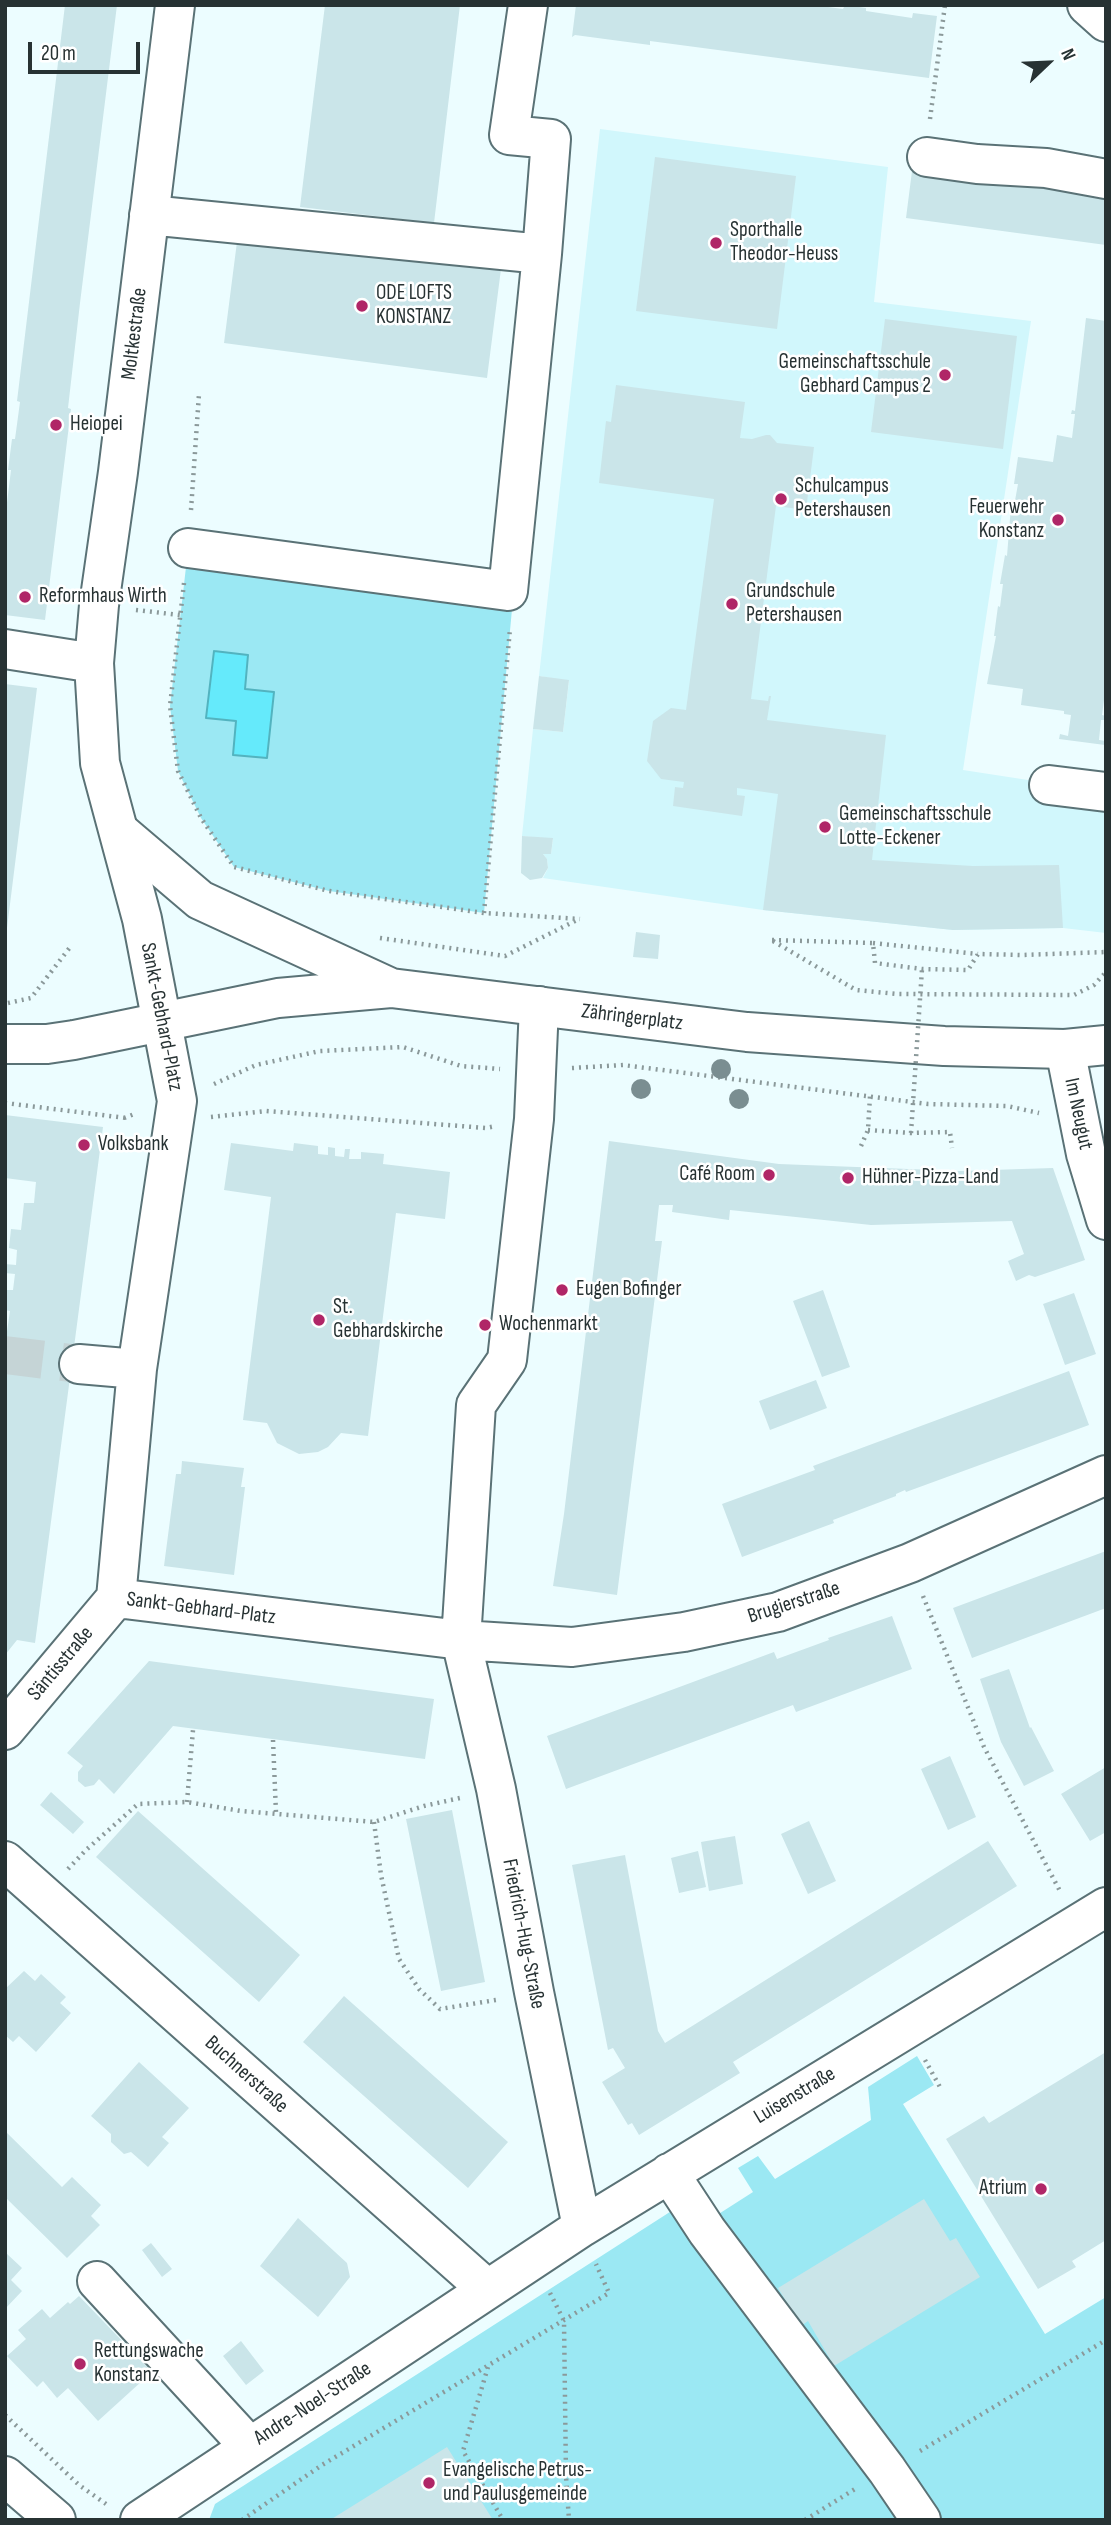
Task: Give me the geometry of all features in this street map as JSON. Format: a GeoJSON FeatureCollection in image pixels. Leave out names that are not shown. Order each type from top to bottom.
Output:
{"type":"FeatureCollection","features":[{"type":"Feature","properties":{"kind":"street","name":"Moltkestraße"},"geometry":{"type":"LineString","coordinates":[[94,663],[99,605],[118,472],[175,5]]}},
{"type":"Feature","properties":{"kind":"street"},"geometry":{"type":"LineString","coordinates":[[188,548],[508,591],[551,139],[509,135],[527,5]]}},
{"type":"Feature","properties":{"kind":"street"},"geometry":{"type":"LineString","coordinates":[[1087,5],[1106,22]]}},
{"type":"Feature","properties":{"kind":"street"},"geometry":{"type":"LineString","coordinates":[[927,157],[977,164],[1046,168],[1106,179]]}},
{"type":"Feature","properties":{"kind":"street"},"geometry":{"type":"LineString","coordinates":[[149,215],[274,233],[542,254]]}},
{"type":"Feature","properties":{"kind":"street"},"geometry":{"type":"LineString","coordinates":[[5,649],[94,663]]}},
{"type":"Feature","properties":{"kind":"street","name":"Sankt-Gebhard-Platz"},"geometry":{"type":"LineString","coordinates":[[94,663],[100,763],[142,919],[163,1023],[174,1121],[137,1369],[116,1598],[461,1640]]}},
{"type":"Feature","properties":{"kind":"street"},"geometry":{"type":"LineString","coordinates":[[1049,785],[1106,792]]}},
{"type":"Feature","properties":{"kind":"street"},"geometry":{"type":"LineString","coordinates":[[120,832],[200,900],[391,988]]}},
{"type":"Feature","properties":{"kind":"street","name":"Zähringerplatz"},"geometry":{"type":"LineString","coordinates":[[5,1044],[47,1044],[278,998],[391,988],[747,1032],[944,1046],[1065,1049],[1106,1045]]}},
{"type":"Feature","properties":{"kind":"street"},"geometry":{"type":"LineString","coordinates":[[461,1640],[475,1405],[507,1360],[534,1119],[539,1006]]}},
{"type":"Feature","properties":{"kind":"street","name":"Im Neugut"},"geometry":{"type":"LineString","coordinates":[[1065,1049],[1079,1121],[1106,1220]]}},
{"type":"Feature","properties":{"kind":"street"},"geometry":{"type":"LineString","coordinates":[[79,1364],[137,1369]]}},
{"type":"Feature","properties":{"kind":"street","name":"Brugierstraße"},"geometry":{"type":"LineString","coordinates":[[461,1640],[572,1647],[684,1632],[778,1612],[910,1563],[1106,1475]]}},
{"type":"Feature","properties":{"kind":"street","name":"Säntisstraße"},"geometry":{"type":"LineString","coordinates":[[5,1730],[116,1598]]}},
{"type":"Feature","properties":{"kind":"street","name":"Friedrich-Hug-Straße"},"geometry":{"type":"LineString","coordinates":[[461,1640],[496,1790],[582,2227]]}},
{"type":"Feature","properties":{"kind":"street","name":"Buchnerstraße"},"geometry":{"type":"LineString","coordinates":[[5,1861],[487,2289]]}},
{"type":"Feature","properties":{"kind":"street","name":"Luisenstraße"},"geometry":{"type":"LineString","coordinates":[[487,2289],[669,2173],[1092,1916]]}},
{"type":"Feature","properties":{"kind":"street"},"geometry":{"type":"LineString","coordinates":[[669,2173],[707,2231],[887,2470],[921,2520]]}},
{"type":"Feature","properties":{"kind":"street"},"geometry":{"type":"LineString","coordinates":[[97,2281],[248,2446]]}},
{"type":"Feature","properties":{"kind":"street","name":"Andre-Noel-Straße"},"geometry":{"type":"LineString","coordinates":[[125,2514],[248,2446],[487,2289]]}},
{"type":"Feature","properties":{"kind":"street"},"geometry":{"type":"LineString","coordinates":[[5,2476],[56,2520]]}},
{"type":"Feature","properties":{"kind":"path"},"geometry":{"type":"LineString","coordinates":[[927,157],[945,5]]}},
{"type":"Feature","properties":{"kind":"path"},"geometry":{"type":"LineString","coordinates":[[200,394],[188,548],[170,706],[178,771],[201,818],[234,867],[330,891],[484,913],[580,919],[505,956],[374,937]]}},
{"type":"Feature","properties":{"kind":"path"},"geometry":{"type":"LineString","coordinates":[[484,913],[511,623]]}},
{"type":"Feature","properties":{"kind":"path"},"geometry":{"type":"LineString","coordinates":[[1106,952],[978,954],[873,943],[772,940],[856,990],[897,994],[1074,995],[1094,985],[1106,972]]}},
{"type":"Feature","properties":{"kind":"path"},"geometry":{"type":"LineString","coordinates":[[873,943],[875,963],[922,969],[968,970],[978,954]]}},
{"type":"Feature","properties":{"kind":"path"},"geometry":{"type":"LineString","coordinates":[[5,1004],[31,998],[71,946]]}},
{"type":"Feature","properties":{"kind":"path"},"geometry":{"type":"LineString","coordinates":[[911,1133],[922,969]]}},
{"type":"Feature","properties":{"kind":"path"},"geometry":{"type":"LineString","coordinates":[[124,1118],[174,1121],[256,1065],[320,1051],[403,1047],[461,1066],[535,1071],[623,1065],[928,1104],[1007,1105],[1079,1121]]}},
{"type":"Feature","properties":{"kind":"path"},"geometry":{"type":"LineString","coordinates":[[861,1146],[868,1130],[870,1096]]}},
{"type":"Feature","properties":{"kind":"path"},"geometry":{"type":"LineString","coordinates":[[5,1103],[124,1118],[174,1121],[266,1111],[486,1128],[534,1119]]}},
{"type":"Feature","properties":{"kind":"path"},"geometry":{"type":"LineString","coordinates":[[868,1130],[950,1132],[952,1148]]}},
{"type":"Feature","properties":{"kind":"path"},"geometry":{"type":"LineString","coordinates":[[910,1563],[984,1747],[1092,1916]]}},
{"type":"Feature","properties":{"kind":"path"},"geometry":{"type":"LineString","coordinates":[[187,1802],[193,1730]]}},
{"type":"Feature","properties":{"kind":"path"},"geometry":{"type":"LineString","coordinates":[[273,1740],[276,1813]]}},
{"type":"Feature","properties":{"kind":"path"},"geometry":{"type":"LineString","coordinates":[[44,1896],[86,1850],[138,1804],[187,1802],[241,1811],[374,1822],[424,1806],[496,1790]]}},
{"type":"Feature","properties":{"kind":"path"},"geometry":{"type":"LineString","coordinates":[[374,1822],[381,1874],[399,1959],[419,1989],[440,2009],[534,1993]]}},
{"type":"Feature","properties":{"kind":"path"},"geometry":{"type":"LineString","coordinates":[[242,2520],[323,2465],[609,2293]]}},
{"type":"Feature","properties":{"kind":"path"},"geometry":{"type":"LineString","coordinates":[[564,2321],[569,2520]]}},
{"type":"Feature","properties":{"kind":"path"},"geometry":{"type":"LineString","coordinates":[[805,2520],[1106,2340]]}},
{"type":"Feature","properties":{"kind":"path"},"geometry":{"type":"LineString","coordinates":[[488,2367],[463,2451],[503,2520]]}},
{"type":"Feature","properties":{"kind":"path"},"geometry":{"type":"LineString","coordinates":[[5,2416],[79,2485],[125,2514]]}},
{"type":"Feature","properties":{"kind":"shaded area","name":"Schulcampus Petershausen"},"geometry":{"type":"Polygon","coordinates":[[[600,129],[888,167],[874,302],[1031,321],[963,770],[1106,792],[1106,933],[1063,928],[953,930],[763,910],[543,878],[548,868],[543,854],[551,854],[553,839],[522,836],[533,729],[563,732],[569,681],[539,676],[600,129]]]}},
{"type":"Feature","properties":{"kind":"shaded area"},"geometry":{"type":"Polygon","coordinates":[[[186,567],[512,609],[484,913],[329,891],[234,867],[201,818],[178,771],[170,706],[186,567]]]}},
{"type":"Feature","properties":{"kind":"shaded area"},"geometry":{"type":"Polygon","coordinates":[[[214,651],[248,655],[245,689],[274,692],[267,758],[233,755],[236,721],[206,718],[214,651]]]}},
{"type":"Feature","properties":{"kind":"shaded area"},"geometry":{"type":"Polygon","coordinates":[[[917,2056],[934,2085],[903,2104],[1045,2334],[1106,2297],[1106,2520],[209,2520],[215,2504],[687,2201],[703,2224],[753,2192],[738,2168],[758,2156],[775,2179],[871,2120],[868,2087],[917,2056]]]}},
{"type":"Feature","properties":{"kind":"building"},"geometry":{"type":"Polygon","coordinates":[[[65,5],[117,5],[45,620],[5,615],[5,519],[11,470],[8,470],[20,402],[17,401],[65,5]]]}},
{"type":"Feature","properties":{"kind":"building"},"geometry":{"type":"Polygon","coordinates":[[[325,5],[460,5],[434,223],[300,207],[325,5]]]}},
{"type":"Feature","properties":{"kind":"building"},"geometry":{"type":"Polygon","coordinates":[[[576,5],[813,5],[843,9],[845,5],[912,18],[913,13],[937,16],[929,78],[650,41],[650,45],[575,35],[572,37],[576,5]]]}},
{"type":"Feature","properties":{"kind":"building","name":"Sporthalle Theodor-Heuss"},"geometry":{"type":"Polygon","coordinates":[[[655,157],[796,176],[777,329],[636,311],[655,157]]]}},
{"type":"Feature","properties":{"kind":"building"},"geometry":{"type":"Polygon","coordinates":[[[912,171],[1030,183],[1106,195],[1106,245],[906,218],[912,171]]]}},
{"type":"Feature","properties":{"kind":"building","name":"ODE LOFTS KONSTANZ"},"geometry":{"type":"Polygon","coordinates":[[[238,234],[501,269],[487,378],[224,343],[238,234]]]}},
{"type":"Feature","properties":{"kind":"building","name":"Feuerwehr Konstanz"},"geometry":{"type":"Polygon","coordinates":[[[1086,318],[1106,321],[1106,685],[1102,715],[1106,716],[1106,720],[1101,720],[1099,740],[1106,741],[1105,745],[1059,739],[1060,734],[1068,736],[1071,715],[1064,714],[1064,711],[1021,705],[1023,689],[987,684],[1003,584],[1000,584],[1005,555],[1007,556],[1011,506],[1014,506],[1018,484],[1014,484],[1018,457],[1053,462],[1057,435],[1072,438],[1075,414],[1071,414],[1072,410],[1075,411],[1086,318]]]}},
{"type":"Feature","properties":{"kind":"building","name":"Gemeinschaftsschule Gebhard Campus 2"},"geometry":{"type":"Polygon","coordinates":[[[885,319],[1017,336],[1003,449],[871,432],[885,319]]]}},
{"type":"Feature","properties":{"kind":"building"},"geometry":{"type":"Polygon","coordinates":[[[616,385],[745,402],[740,438],[752,439],[770,435],[777,443],[814,447],[806,510],[776,506],[751,699],[768,701],[771,696],[767,720],[886,735],[872,860],[973,866],[1059,865],[1063,928],[953,930],[763,910],[778,794],[737,788],[737,795],[745,796],[742,816],[673,806],[675,787],[683,788],[684,782],[661,779],[647,761],[653,721],[671,708],[686,710],[714,499],[599,483],[606,421],[611,422],[616,385]]]}},
{"type":"Feature","properties":{"kind":"building"},"geometry":{"type":"Polygon","coordinates":[[[539,676],[569,680],[563,732],[533,729],[539,676]]]}},
{"type":"Feature","properties":{"kind":"building"},"geometry":{"type":"Polygon","coordinates":[[[5,684],[37,688],[7,928],[5,928],[5,684]]]}},
{"type":"Feature","properties":{"kind":"building"},"geometry":{"type":"Polygon","coordinates":[[[522,836],[553,838],[551,854],[543,854],[548,868],[542,878],[530,880],[521,873],[522,836]]]}},
{"type":"Feature","properties":{"kind":"building"},"geometry":{"type":"Polygon","coordinates":[[[636,932],[660,935],[658,959],[633,957],[636,932]]]}},
{"type":"Feature","properties":{"kind":"building"},"geometry":{"type":"Polygon","coordinates":[[[5,1115],[103,1127],[35,1643],[17,1640],[5,1655],[5,1345],[10,1311],[5,1310],[5,1290],[13,1290],[15,1274],[5,1273],[5,1264],[16,1265],[17,1250],[9,1248],[11,1229],[21,1230],[24,1203],[34,1203],[36,1182],[5,1178],[5,1115]]]}},
{"type":"Feature","properties":{"kind":"building"},"geometry":{"type":"Polygon","coordinates":[[[609,1141],[779,1164],[960,1171],[1053,1168],[1085,1260],[1016,1281],[1008,1261],[1024,1254],[1012,1221],[871,1225],[730,1210],[729,1220],[672,1212],[673,1205],[659,1205],[655,1241],[662,1241],[617,1595],[553,1586],[609,1141]]]}},
{"type":"Feature","properties":{"kind":"building","name":"St. Gebhardskirche"},"geometry":{"type":"Polygon","coordinates":[[[231,1143],[293,1151],[294,1143],[318,1146],[318,1154],[328,1155],[328,1147],[335,1148],[335,1156],[344,1157],[345,1149],[350,1149],[349,1159],[361,1159],[361,1152],[384,1154],[383,1164],[450,1172],[445,1219],[396,1213],[368,1436],[341,1433],[328,1447],[318,1452],[299,1454],[277,1443],[267,1423],[243,1420],[271,1197],[224,1190],[231,1143]]]}},
{"type":"Feature","properties":{"kind":"building"},"geometry":{"type":"Polygon","coordinates":[[[823,1290],[850,1367],[822,1377],[793,1301],[823,1290]]]}},
{"type":"Feature","properties":{"kind":"building"},"geometry":{"type":"Polygon","coordinates":[[[1074,1293],[1096,1354],[1065,1365],[1043,1304],[1074,1293]]]}},
{"type":"Feature","properties":{"kind":"building"},"geometry":{"type":"Polygon","coordinates":[[[1069,1371],[1089,1425],[906,1492],[905,1490],[833,1520],[834,1523],[742,1557],[722,1504],[815,1470],[813,1466],[1069,1371]]]}},
{"type":"Feature","properties":{"kind":"building"},"geometry":{"type":"Polygon","coordinates":[[[816,1380],[827,1408],[770,1430],[759,1401],[816,1380]]]}},
{"type":"Feature","properties":{"kind":"building"},"geometry":{"type":"Polygon","coordinates":[[[182,1461],[244,1468],[241,1487],[245,1487],[234,1575],[164,1566],[176,1474],[181,1474],[182,1461]]]}},
{"type":"Feature","properties":{"kind":"building"},"geometry":{"type":"Polygon","coordinates":[[[1106,1551],[1106,1608],[972,1658],[953,1608],[1106,1551]]]}},
{"type":"Feature","properties":{"kind":"building"},"geometry":{"type":"Polygon","coordinates":[[[892,1616],[912,1669],[796,1712],[793,1705],[566,1789],[547,1736],[774,1652],[777,1659],[892,1616]]]}},
{"type":"Feature","properties":{"kind":"building"},"geometry":{"type":"Polygon","coordinates":[[[149,1661],[434,1699],[425,1759],[173,1726],[114,1794],[99,1779],[94,1785],[85,1787],[78,1781],[78,1772],[83,1766],[67,1753],[149,1661]]]}},
{"type":"Feature","properties":{"kind":"building"},"geometry":{"type":"Polygon","coordinates":[[[1009,1669],[1030,1728],[1054,1771],[1024,1786],[1001,1742],[980,1679],[1009,1669]]]}},
{"type":"Feature","properties":{"kind":"building"},"geometry":{"type":"Polygon","coordinates":[[[950,1756],[976,1817],[948,1830],[921,1769],[950,1756]]]}},
{"type":"Feature","properties":{"kind":"building"},"geometry":{"type":"Polygon","coordinates":[[[1106,1767],[1106,1832],[1090,1841],[1061,1794],[1106,1767]]]}},
{"type":"Feature","properties":{"kind":"building"},"geometry":{"type":"Polygon","coordinates":[[[51,1792],[84,1822],[73,1834],[40,1805],[51,1792]]]}},
{"type":"Feature","properties":{"kind":"building"},"geometry":{"type":"Polygon","coordinates":[[[452,1810],[485,1982],[441,1991],[406,1819],[452,1810]]]}},
{"type":"Feature","properties":{"kind":"building"},"geometry":{"type":"Polygon","coordinates":[[[138,1811],[300,1955],[259,2002],[96,1857],[138,1811]]]}},
{"type":"Feature","properties":{"kind":"building"},"geometry":{"type":"Polygon","coordinates":[[[809,1821],[836,1881],[808,1894],[781,1834],[809,1821]]]}},
{"type":"Feature","properties":{"kind":"building"},"geometry":{"type":"Polygon","coordinates":[[[735,1836],[743,1884],[709,1891],[701,1842],[735,1836]]]}},
{"type":"Feature","properties":{"kind":"building"},"geometry":{"type":"Polygon","coordinates":[[[988,1841],[1017,1886],[733,2062],[740,2073],[639,2135],[632,2123],[628,2125],[602,2082],[625,2068],[613,2048],[608,2050],[572,1865],[625,1855],[658,2031],[665,2043],[988,1841]]]}},
{"type":"Feature","properties":{"kind":"building"},"geometry":{"type":"Polygon","coordinates":[[[698,1851],[706,1887],[679,1893],[671,1858],[698,1851]]]}},
{"type":"Feature","properties":{"kind":"building"},"geometry":{"type":"Polygon","coordinates":[[[24,1971],[35,1981],[41,1974],[66,1997],[60,2003],[71,2013],[36,2052],[19,2036],[13,2042],[5,2035],[5,1989],[24,1971]]]}},
{"type":"Feature","properties":{"kind":"building"},"geometry":{"type":"Polygon","coordinates":[[[344,1996],[508,2142],[468,2188],[303,2042],[344,1996]]]}},
{"type":"Feature","properties":{"kind":"building","name":"Atrium"},"geometry":{"type":"Polygon","coordinates":[[[1106,2052],[1106,2240],[1072,2261],[1076,2267],[1038,2289],[946,2139],[984,2116],[989,2123],[1106,2052]]]}},
{"type":"Feature","properties":{"kind":"building"},"geometry":{"type":"Polygon","coordinates":[[[139,2062],[189,2108],[162,2137],[169,2143],[148,2167],[131,2152],[124,2154],[111,2142],[111,2134],[91,2116],[139,2062]]]}},
{"type":"Feature","properties":{"kind":"building"},"geometry":{"type":"Polygon","coordinates":[[[5,2131],[62,2187],[72,2177],[101,2205],[91,2216],[100,2225],[67,2258],[5,2197],[5,2131]]]}},
{"type":"Feature","properties":{"kind":"building"},"geometry":{"type":"Polygon","coordinates":[[[924,2199],[950,2241],[956,2238],[980,2277],[834,2366],[808,2321],[801,2326],[778,2288],[924,2199]]]}},
{"type":"Feature","properties":{"kind":"building"},"geometry":{"type":"Polygon","coordinates":[[[298,2218],[347,2263],[350,2277],[318,2317],[260,2266],[298,2218]]]}},
{"type":"Feature","properties":{"kind":"building"},"geometry":{"type":"Polygon","coordinates":[[[151,2243],[172,2269],[162,2277],[142,2250],[151,2243]]]}},
{"type":"Feature","properties":{"kind":"building"},"geometry":{"type":"Polygon","coordinates":[[[5,2252],[22,2268],[11,2280],[22,2291],[5,2309],[5,2252]]]}},
{"type":"Feature","properties":{"kind":"building","name":"Rettungswache Konstanz"},"geometry":{"type":"Polygon","coordinates":[[[79,2296],[152,2372],[98,2421],[68,2388],[57,2398],[43,2381],[37,2387],[7,2356],[26,2339],[18,2330],[42,2309],[50,2318],[79,2296]]]}},
{"type":"Feature","properties":{"kind":"building"},"geometry":{"type":"Polygon","coordinates":[[[241,2341],[264,2371],[246,2385],[223,2356],[241,2341]]]}},
{"type":"Feature","properties":{"kind":"building","name":"Evangelische Petrus- und Paulusgemeinde"},"geometry":{"type":"Polygon","coordinates":[[[447,2447],[493,2520],[330,2520],[447,2447]]]}},
{"type":"Feature","properties":{"kind":"tunnel"},"geometry":{"type":"LineString","coordinates":[[5,1355],[79,1364]]}},
{"type":"Feature","properties":{"kind":"place","name":"Sporthalle Theodor-Heuss"},"geometry":{"type":"Point","coordinates":[716,243]}},
{"type":"Feature","properties":{"kind":"place","name":"ODE LOFTS KONSTANZ"},"geometry":{"type":"Point","coordinates":[362,306]}},
{"type":"Feature","properties":{"kind":"place","name":"Gemeinschaftsschule Gebhard Campus 2"},"geometry":{"type":"Point","coordinates":[945,375]}},
{"type":"Feature","properties":{"kind":"place","name":"Heiopei"},"geometry":{"type":"Point","coordinates":[56,425]}},
{"type":"Feature","properties":{"kind":"place","name":"Schulcampus Petershausen"},"geometry":{"type":"Point","coordinates":[781,499]}},
{"type":"Feature","properties":{"kind":"place","name":"Feuerwehr Konstanz"},"geometry":{"type":"Point","coordinates":[1058,520]}},
{"type":"Feature","properties":{"kind":"place","name":"Reformhaus Wirth"},"geometry":{"type":"Point","coordinates":[25,597]}},
{"type":"Feature","properties":{"kind":"place","name":"Grundschule Petershausen"},"geometry":{"type":"Point","coordinates":[732,604]}},
{"type":"Feature","properties":{"kind":"place","name":"Gemeinschaftsschule Lotte-Eckener"},"geometry":{"type":"Point","coordinates":[825,827]}},
{"type":"Feature","properties":{"kind":"place","name":"Volksbank"},"geometry":{"type":"Point","coordinates":[84,1145]}},
{"type":"Feature","properties":{"kind":"place","name":"Café Room"},"geometry":{"type":"Point","coordinates":[769,1175]}},
{"type":"Feature","properties":{"kind":"place","name":"Hühner-Pizza-Land"},"geometry":{"type":"Point","coordinates":[848,1178]}},
{"type":"Feature","properties":{"kind":"place","name":"Eugen Bofinger"},"geometry":{"type":"Point","coordinates":[562,1290]}},
{"type":"Feature","properties":{"kind":"place","name":"St. Gebhardskirche"},"geometry":{"type":"Point","coordinates":[319,1320]}},
{"type":"Feature","properties":{"kind":"place","name":"Wochenmarkt"},"geometry":{"type":"Point","coordinates":[485,1325]}},
{"type":"Feature","properties":{"kind":"place","name":"Atrium"},"geometry":{"type":"Point","coordinates":[1041,2189]}},
{"type":"Feature","properties":{"kind":"place","name":"Rettungswache Konstanz"},"geometry":{"type":"Point","coordinates":[80,2364]}},
{"type":"Feature","properties":{"kind":"place","name":"Evangelische Petrus- und Paulusgemeinde"},"geometry":{"type":"Point","coordinates":[429,2483]}}]}
